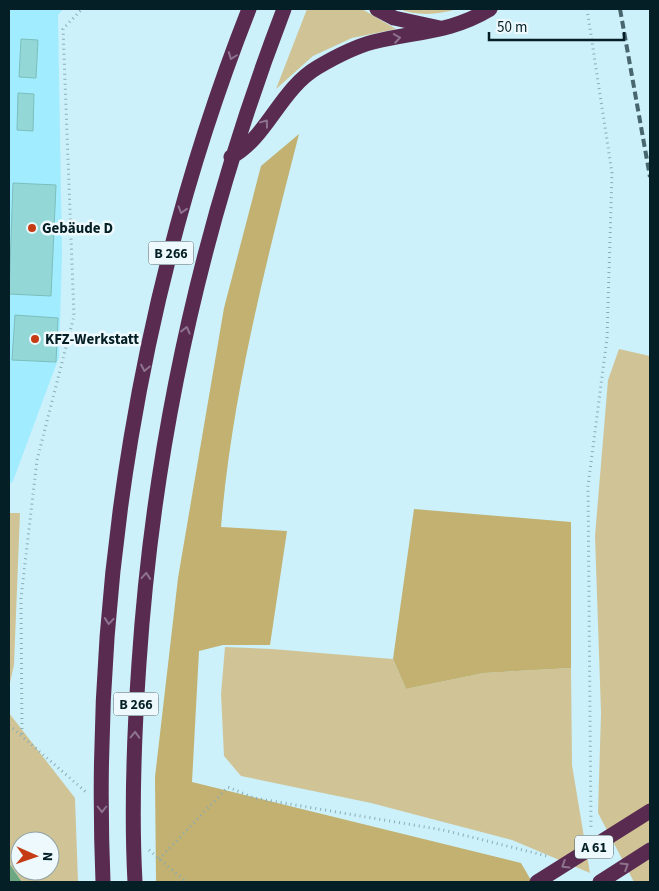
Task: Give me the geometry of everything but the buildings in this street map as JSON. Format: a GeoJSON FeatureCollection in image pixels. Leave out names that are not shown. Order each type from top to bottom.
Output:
{"type":"FeatureCollection","features":[{"type":"Feature","properties":{"kind":"highway","name":"B 266"},"geometry":{"type":"LineString","coordinates":[[104,882],[102,760],[109,622],[119,526],[132,439],[149,347],[176,229],[225,74],[249,9]]}},
{"type":"Feature","properties":{"kind":"highway","name":"B 266"},"geometry":{"type":"LineString","coordinates":[[135,882],[133,784],[141,625],[150,526],[184,340],[210,231],[231,157],[284,9]]}},
{"type":"Feature","properties":{"kind":"highway"},"geometry":{"type":"LineString","coordinates":[[377,9],[394,18],[444,29]]}},
{"type":"Feature","properties":{"kind":"highway"},"geometry":{"type":"LineString","coordinates":[[231,157],[246,149],[283,99],[306,74],[338,56],[372,42],[444,29],[467,22],[490,9]]}},
{"type":"Feature","properties":{"kind":"highway","name":"A 61"},"geometry":{"type":"LineString","coordinates":[[537,882],[650,811]]}},
{"type":"Feature","properties":{"kind":"highway","name":"A 61"},"geometry":{"type":"LineString","coordinates":[[600,882],[650,850]]}},
{"type":"Feature","properties":{"kind":"path"},"geometry":{"type":"LineString","coordinates":[[22,734],[21,598],[37,460],[74,316],[63,29],[82,9]]}},
{"type":"Feature","properties":{"kind":"path"},"geometry":{"type":"LineString","coordinates":[[587,9],[612,173],[607,338],[588,486],[591,834]]}},
{"type":"Feature","properties":{"kind":"path"},"geometry":{"type":"LineString","coordinates":[[159,859],[228,787],[254,798],[443,830],[552,857]]}},
{"type":"Feature","properties":{"kind":"shaded area"},"geometry":{"type":"Polygon","coordinates":[[[9,9],[63,9],[58,15],[62,254],[59,357],[13,481],[9,485],[9,9]]]}},
{"type":"Feature","properties":{"kind":"shaded area"},"geometry":{"type":"Polygon","coordinates":[[[307,9],[362,9],[396,29],[352,38],[313,56],[276,89],[307,9]]]}},
{"type":"Feature","properties":{"kind":"shaded area"},"geometry":{"type":"Polygon","coordinates":[[[399,9],[457,9],[443,13],[428,14],[413,13],[399,9]]]}},
{"type":"Feature","properties":{"kind":"shaded area"},"geometry":{"type":"Polygon","coordinates":[[[299,134],[274,231],[242,378],[226,477],[221,527],[287,531],[270,645],[223,645],[199,651],[192,782],[521,863],[532,882],[156,882],[155,777],[178,578],[224,308],[261,166],[299,134]]]}},
{"type":"Feature","properties":{"kind":"shaded area"},"geometry":{"type":"Polygon","coordinates":[[[619,349],[650,356],[650,882],[634,882],[598,813],[601,713],[595,536],[608,380],[619,349]]]}},
{"type":"Feature","properties":{"kind":"shaded area"},"geometry":{"type":"Polygon","coordinates":[[[414,509],[571,522],[571,668],[484,673],[406,689],[393,659],[414,509]]]}},
{"type":"Feature","properties":{"kind":"shaded area"},"geometry":{"type":"Polygon","coordinates":[[[9,513],[20,513],[14,665],[9,687],[9,513]]]}},
{"type":"Feature","properties":{"kind":"shaded area"},"geometry":{"type":"Polygon","coordinates":[[[225,647],[393,659],[406,689],[484,673],[571,668],[572,765],[590,873],[512,840],[371,803],[241,776],[224,756],[221,694],[225,647]]]}},
{"type":"Feature","properties":{"kind":"shaded area"},"geometry":{"type":"Polygon","coordinates":[[[9,713],[75,798],[78,882],[21,881],[60,881],[60,831],[10,831],[10,864],[9,713]]]}},
{"type":"Feature","properties":{"kind":"shaded area"},"geometry":{"type":"Polygon","coordinates":[[[9,863],[10,881],[22,882],[9,882],[9,863]]]}},
{"type":"Feature","properties":{"kind":"railway"},"geometry":{"type":"LineString","coordinates":[[620,9],[650,177]]}},
{"type":"Feature","properties":{"kind":"place","name":"Gebäude D"},"geometry":{"type":"Point","coordinates":[32,228]}},
{"type":"Feature","properties":{"kind":"place","name":"KFZ-Werkstatt"},"geometry":{"type":"Point","coordinates":[35,339]}}]}
